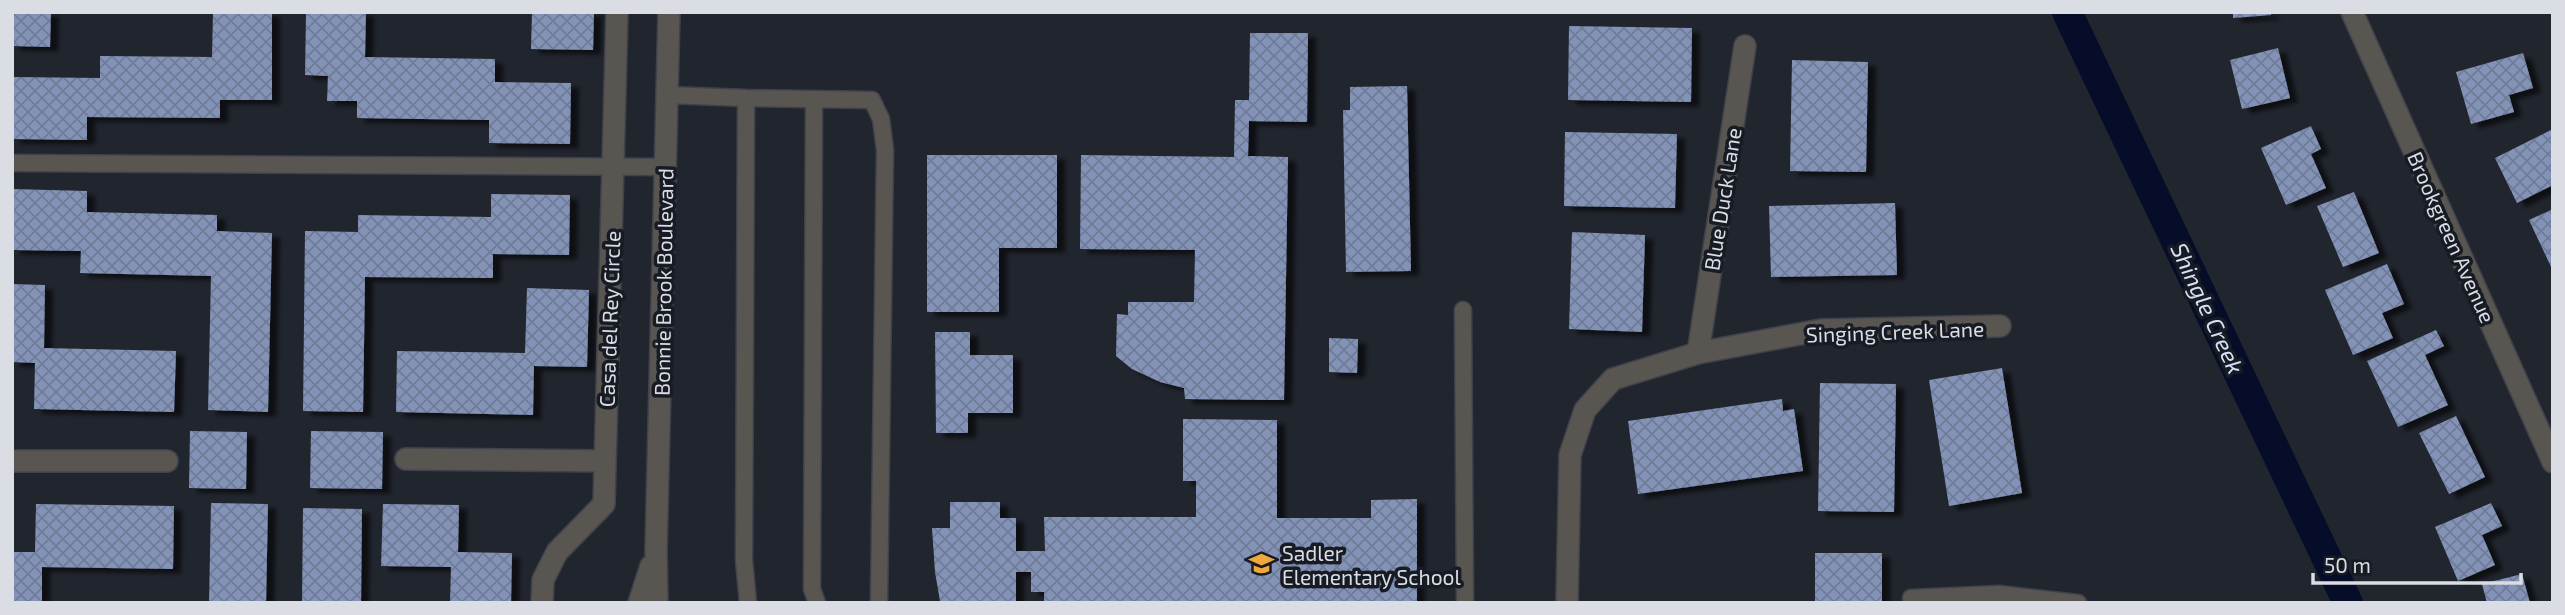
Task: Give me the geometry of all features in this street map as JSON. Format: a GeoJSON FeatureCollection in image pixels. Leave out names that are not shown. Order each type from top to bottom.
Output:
{"type":"FeatureCollection","features":[{"type":"Feature","properties":{"kind":"street","name":"Casa del Rey Circle"},"geometry":{"type":"LineString","coordinates":[[542,603],[543,580],[558,552],[604,504],[617,12]]}},
{"type":"Feature","properties":{"kind":"street","name":"Bonnie Brook Boulevard"},"geometry":{"type":"LineString","coordinates":[[657,603],[669,12]]}},
{"type":"Feature","properties":{"kind":"street","name":"Brookgreen Avenue"},"geometry":{"type":"LineString","coordinates":[[2352,12],[2553,461]]}},
{"type":"Feature","properties":{"kind":"street","name":"Blue Duck Lane"},"geometry":{"type":"LineString","coordinates":[[1698,353],[1745,46]]}},
{"type":"Feature","properties":{"kind":"street","name":"Singing Creek Lane"},"geometry":{"type":"LineString","coordinates":[[1567,603],[1570,455],[1585,410],[1613,379],[1698,353],[1821,330],[2000,326]]}},
{"type":"Feature","properties":{"kind":"street"},"geometry":{"type":"LineString","coordinates":[[406,459],[605,461]]}},
{"type":"Feature","properties":{"kind":"street"},"geometry":{"type":"LineString","coordinates":[[12,461],[167,461]]}},
{"type":"Feature","properties":{"kind":"street","name":"Bonnie Brook Boulevard"},"geometry":{"type":"LineString","coordinates":[[639,603],[656,551]]}},
{"type":"Feature","properties":{"kind":"lane"},"geometry":{"type":"LineString","coordinates":[[667,95],[873,100],[881,119],[885,150],[879,603]]}},
{"type":"Feature","properties":{"kind":"lane"},"geometry":{"type":"LineString","coordinates":[[746,98],[744,560],[748,603]]}},
{"type":"Feature","properties":{"kind":"lane"},"geometry":{"type":"LineString","coordinates":[[814,99],[812,589],[817,603]]}},
{"type":"Feature","properties":{"kind":"lane"},"geometry":{"type":"LineString","coordinates":[[12,163],[666,167]]}},
{"type":"Feature","properties":{"kind":"lane"},"geometry":{"type":"LineString","coordinates":[[1463,310],[1465,603]]}},
{"type":"Feature","properties":{"kind":"lane"},"geometry":{"type":"LineString","coordinates":[[1911,598],[2000,594],[2078,603]]}},
{"type":"Feature","properties":{"kind":"building"},"geometry":{"type":"Polygon","coordinates":[[[12,12],[51,12],[50,47],[12,46],[12,12]]]}},
{"type":"Feature","properties":{"kind":"building"},"geometry":{"type":"Polygon","coordinates":[[[213,12],[272,12],[272,100],[220,100],[220,118],[87,117],[87,140],[12,139],[12,77],[100,78],[100,56],[212,57],[213,12]]]}},
{"type":"Feature","properties":{"kind":"building"},"geometry":{"type":"Polygon","coordinates":[[[306,12],[366,12],[365,57],[495,59],[495,82],[571,83],[570,144],[489,143],[489,120],[357,118],[357,101],[327,101],[328,76],[305,75],[306,12]]]}},
{"type":"Feature","properties":{"kind":"building"},"geometry":{"type":"Polygon","coordinates":[[[532,12],[594,12],[593,50],[531,49],[532,12]]]}},
{"type":"Feature","properties":{"kind":"building"},"geometry":{"type":"Polygon","coordinates":[[[2233,12],[2271,12],[2271,15],[2233,18],[2233,12]]]}},
{"type":"Feature","properties":{"kind":"building"},"geometry":{"type":"Polygon","coordinates":[[[1569,26],[1692,28],[1691,102],[1568,100],[1569,26]]]}},
{"type":"Feature","properties":{"kind":"building"},"geometry":{"type":"Polygon","coordinates":[[[1250,33],[1308,33],[1307,122],[1249,121],[1248,156],[1288,157],[1284,400],[1185,399],[1184,388],[1160,382],[1132,369],[1116,356],[1117,314],[1128,315],[1128,302],[1194,302],[1195,250],[1080,249],[1081,155],[1234,157],[1235,100],[1249,100],[1250,33]]]}},
{"type":"Feature","properties":{"kind":"building"},"geometry":{"type":"Polygon","coordinates":[[[2278,48],[2290,98],[2242,109],[2230,60],[2278,48]]]}},
{"type":"Feature","properties":{"kind":"building"},"geometry":{"type":"Polygon","coordinates":[[[2523,53],[2533,88],[2509,95],[2514,112],[2471,124],[2456,72],[2523,53]]]}},
{"type":"Feature","properties":{"kind":"building"},"geometry":{"type":"Polygon","coordinates":[[[1792,60],[1868,62],[1866,172],[1790,171],[1792,60]]]}},
{"type":"Feature","properties":{"kind":"building"},"geometry":{"type":"Polygon","coordinates":[[[1407,86],[1411,271],[1346,272],[1343,110],[1350,110],[1350,87],[1407,86]]]}},
{"type":"Feature","properties":{"kind":"building"},"geometry":{"type":"Polygon","coordinates":[[[2311,126],[2321,149],[2311,154],[2326,188],[2286,205],[2261,148],[2311,126]]]}},
{"type":"Feature","properties":{"kind":"building"},"geometry":{"type":"Polygon","coordinates":[[[2553,129],[2553,185],[2517,203],[2495,158],[2553,129]]]}},
{"type":"Feature","properties":{"kind":"building"},"geometry":{"type":"Polygon","coordinates":[[[1565,132],[1677,134],[1675,208],[1564,206],[1565,132]]]}},
{"type":"Feature","properties":{"kind":"building"},"geometry":{"type":"Polygon","coordinates":[[[927,155],[1057,155],[1057,248],[999,248],[999,312],[927,312],[927,155]]]}},
{"type":"Feature","properties":{"kind":"building"},"geometry":{"type":"Polygon","coordinates":[[[12,189],[87,191],[87,212],[217,215],[217,231],[272,233],[268,412],[208,410],[211,276],[80,273],[81,251],[12,250],[12,189]]]}},
{"type":"Feature","properties":{"kind":"building"},"geometry":{"type":"Polygon","coordinates":[[[2354,192],[2379,253],[2343,267],[2317,206],[2354,192]]]}},
{"type":"Feature","properties":{"kind":"building"},"geometry":{"type":"Polygon","coordinates":[[[491,194],[570,195],[569,255],[493,254],[493,278],[365,277],[363,412],[303,411],[305,231],[358,232],[358,215],[491,217],[491,194]]]}},
{"type":"Feature","properties":{"kind":"building"},"geometry":{"type":"Polygon","coordinates":[[[1895,203],[1897,275],[1771,277],[1769,206],[1895,203]]]}},
{"type":"Feature","properties":{"kind":"building"},"geometry":{"type":"Polygon","coordinates":[[[2553,209],[2553,271],[2529,220],[2553,209]]]}},
{"type":"Feature","properties":{"kind":"building"},"geometry":{"type":"Polygon","coordinates":[[[1572,232],[1645,235],[1642,332],[1569,329],[1572,232]]]}},
{"type":"Feature","properties":{"kind":"building"},"geometry":{"type":"Polygon","coordinates":[[[2387,264],[2404,304],[2382,313],[2393,338],[2353,355],[2325,290],[2387,264]]]}},
{"type":"Feature","properties":{"kind":"building"},"geometry":{"type":"Polygon","coordinates":[[[12,284],[45,285],[44,348],[176,351],[174,412],[34,409],[35,363],[12,362],[12,284]]]}},
{"type":"Feature","properties":{"kind":"building"},"geometry":{"type":"Polygon","coordinates":[[[527,288],[589,290],[587,367],[534,366],[533,415],[396,412],[397,351],[525,353],[527,288]]]}},
{"type":"Feature","properties":{"kind":"building"},"geometry":{"type":"Polygon","coordinates":[[[2436,330],[2444,346],[2425,355],[2448,405],[2398,427],[2367,361],[2436,330]]]}},
{"type":"Feature","properties":{"kind":"building"},"geometry":{"type":"Polygon","coordinates":[[[935,332],[970,332],[970,355],[1013,355],[1013,413],[968,413],[968,433],[936,433],[935,332]]]}},
{"type":"Feature","properties":{"kind":"building"},"geometry":{"type":"Polygon","coordinates":[[[1329,338],[1358,339],[1357,373],[1329,372],[1329,338]]]}},
{"type":"Feature","properties":{"kind":"building"},"geometry":{"type":"Polygon","coordinates":[[[2002,368],[2022,493],[1949,506],[1929,380],[2002,368]]]}},
{"type":"Feature","properties":{"kind":"building"},"geometry":{"type":"Polygon","coordinates":[[[1820,383],[1896,384],[1894,512],[1818,511],[1820,383]]]}},
{"type":"Feature","properties":{"kind":"building"},"geometry":{"type":"Polygon","coordinates":[[[1782,399],[1783,411],[1794,409],[1803,471],[1638,494],[1628,421],[1782,399]]]}},
{"type":"Feature","properties":{"kind":"building"},"geometry":{"type":"Polygon","coordinates":[[[2456,416],[2485,477],[2449,494],[2419,433],[2456,416]]]}},
{"type":"Feature","properties":{"kind":"building"},"geometry":{"type":"Polygon","coordinates":[[[1183,419],[1277,420],[1277,518],[1371,518],[1371,500],[1417,499],[1417,603],[1044,603],[1044,592],[1031,592],[1031,572],[1016,572],[1016,603],[940,601],[932,528],[950,528],[950,502],[1000,502],[1000,518],[1016,518],[1016,551],[1045,551],[1044,517],[1196,517],[1196,481],[1183,481],[1183,419]]]}},
{"type":"Feature","properties":{"kind":"building"},"geometry":{"type":"Polygon","coordinates":[[[190,431],[247,432],[246,489],[189,488],[190,431]]]}},
{"type":"Feature","properties":{"kind":"building"},"geometry":{"type":"Polygon","coordinates":[[[311,431],[383,432],[382,489],[310,488],[311,431]]]}},
{"type":"Feature","properties":{"kind":"building"},"geometry":{"type":"Polygon","coordinates":[[[211,503],[268,504],[266,603],[209,603],[211,503]]]}},
{"type":"Feature","properties":{"kind":"building"},"geometry":{"type":"Polygon","coordinates":[[[2491,503],[2502,526],[2482,535],[2495,565],[2458,581],[2435,527],[2491,503]]]}},
{"type":"Feature","properties":{"kind":"building"},"geometry":{"type":"Polygon","coordinates":[[[36,504],[174,506],[173,569],[42,567],[42,603],[12,603],[12,552],[35,552],[36,504]]]}},
{"type":"Feature","properties":{"kind":"building"},"geometry":{"type":"Polygon","coordinates":[[[383,504],[459,505],[458,552],[512,553],[511,603],[450,603],[451,567],[381,566],[383,504]]]}},
{"type":"Feature","properties":{"kind":"building"},"geometry":{"type":"Polygon","coordinates":[[[303,508],[362,509],[361,603],[302,603],[303,508]]]}},
{"type":"Feature","properties":{"kind":"building"},"geometry":{"type":"Polygon","coordinates":[[[1815,553],[1882,553],[1882,603],[1815,603],[1815,553]]]}},
{"type":"Feature","properties":{"kind":"building"},"geometry":{"type":"Polygon","coordinates":[[[2522,574],[2530,603],[2487,603],[2482,584],[2522,574]]]}},
{"type":"Feature","properties":{"kind":"waterway","name":"Shingle Creek"},"geometry":{"type":"LineString","coordinates":[[2067,12],[2348,603]]}},
{"type":"Feature","properties":{"kind":"place","name":"Sadler Elementary School"},"geometry":{"type":"Point","coordinates":[1262,564]}}]}
